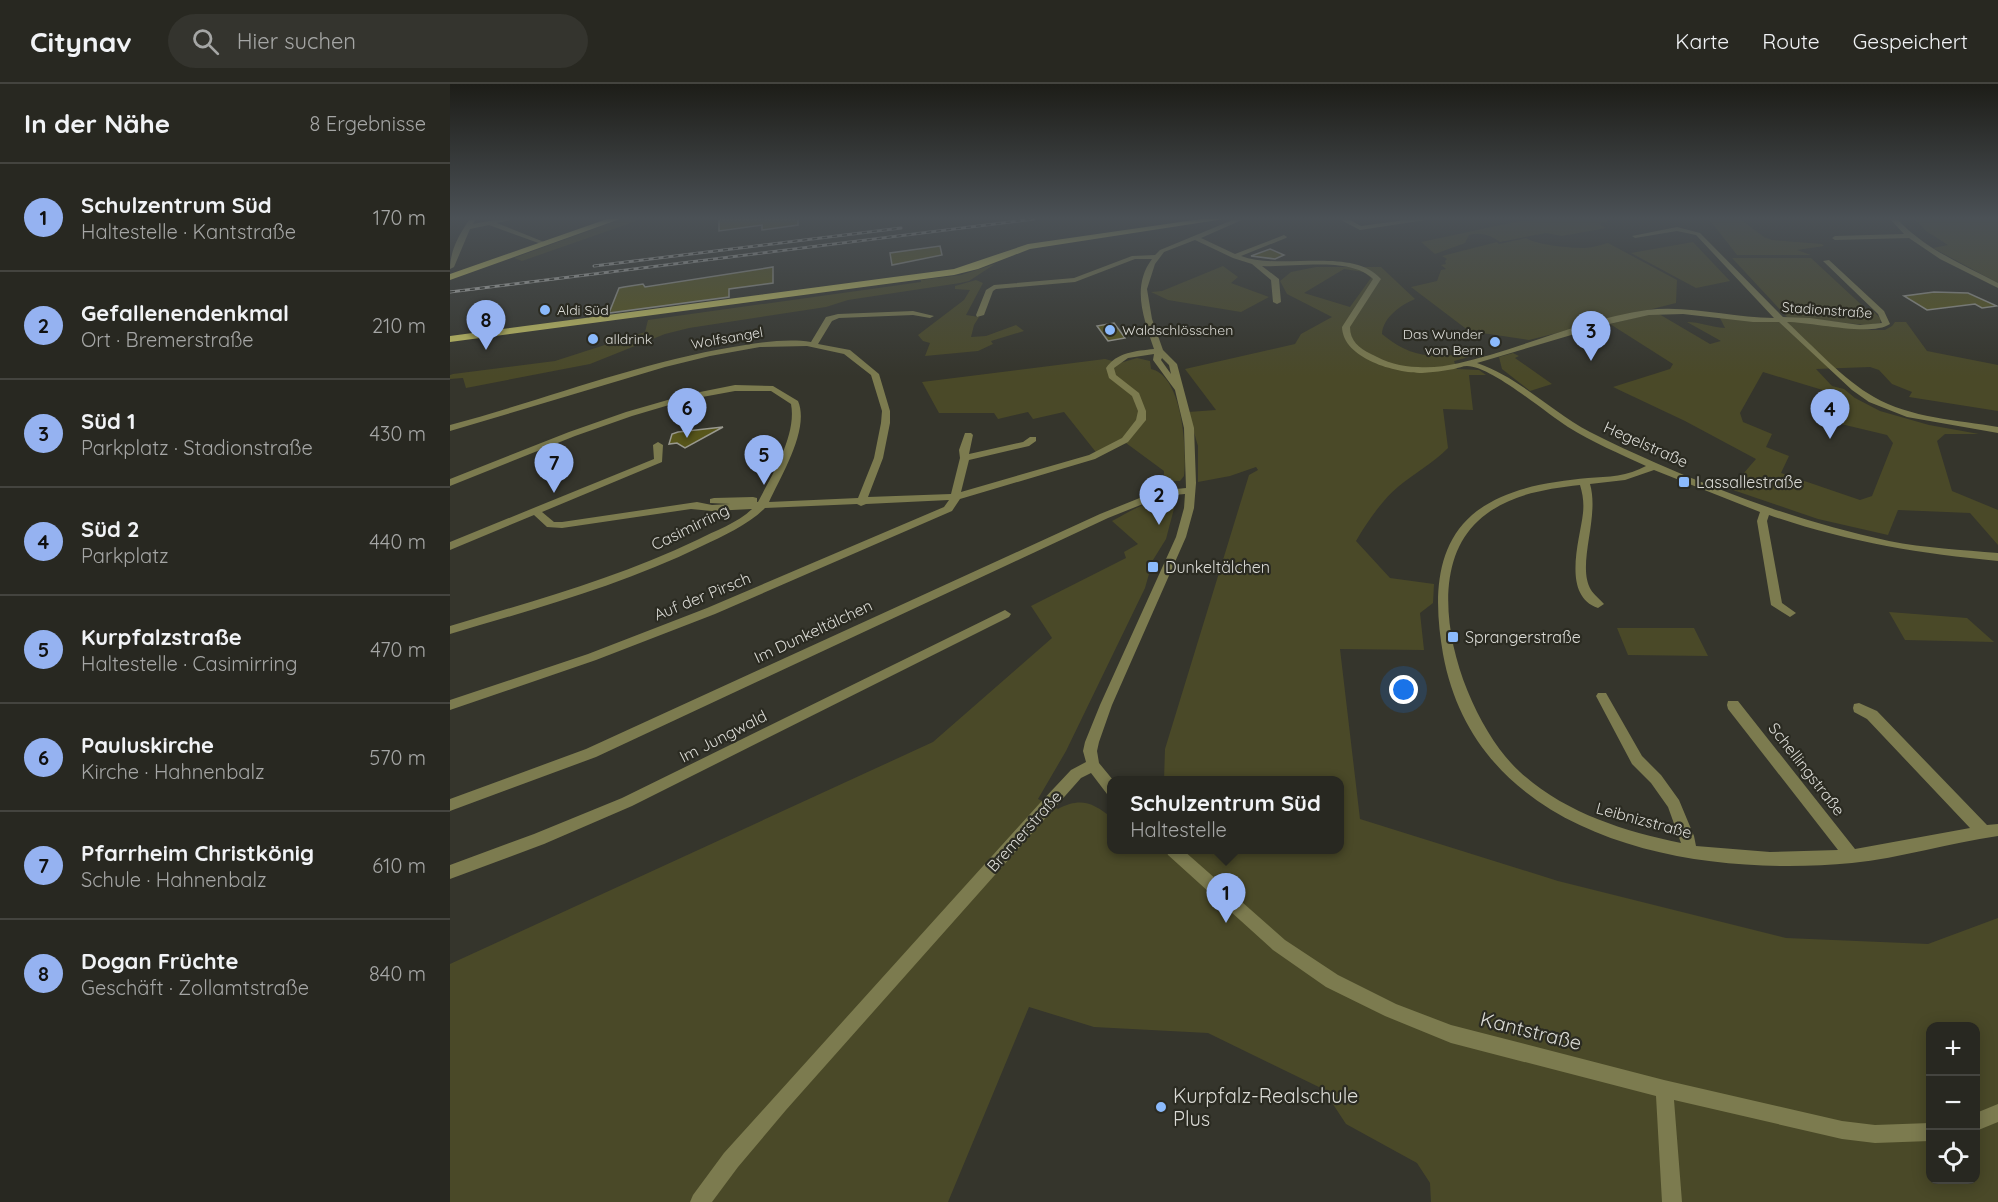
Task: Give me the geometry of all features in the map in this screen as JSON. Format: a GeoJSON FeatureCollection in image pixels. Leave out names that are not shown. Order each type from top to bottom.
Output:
{"type":"FeatureCollection","features":[{"type":"Feature","properties":{"kind":"main road"},"geometry":{"type":"LineString","coordinates":[[450,277],[467,271]]}},
{"type":"Feature","properties":{"kind":"main road"},"geometry":{"type":"LineString","coordinates":[[450,339],[957,271]]}},
{"type":"Feature","properties":{"kind":"street"},"geometry":{"type":"LineString","coordinates":[[980,315],[990,290],[994,287],[1075,280],[1098,271]]}},
{"type":"Feature","properties":{"kind":"street"},"geometry":{"type":"LineString","coordinates":[[1107,783],[1093,765],[1090,751],[1092,742],[1181,537],[1190,491],[1189,429],[1173,364],[1159,351],[1148,319],[1143,289],[1148,271]]}},
{"type":"Feature","properties":{"kind":"street"},"geometry":{"type":"LineString","coordinates":[[1264,271],[1275,279],[1277,302]]}},
{"type":"Feature","properties":{"kind":"street","name":"Stadionstraße"},"geometry":{"type":"LineString","coordinates":[[1370,271],[1377,279],[1346,327],[1346,334],[1359,351],[1389,365],[1409,369],[1443,369],[1471,364],[1598,324],[1648,312],[1807,319],[1868,327],[1886,324],[1881,313],[1838,271]]}},
{"type":"Feature","properties":{"kind":"street"},"geometry":{"type":"LineString","coordinates":[[1734,271],[1781,319],[1855,388],[1872,400],[1917,417],[1998,430]]}},
{"type":"Feature","properties":{"kind":"street"},"geometry":{"type":"LineString","coordinates":[[1969,271],[1998,286]]}},
{"type":"Feature","properties":{"kind":"street"},"geometry":{"type":"LineString","coordinates":[[813,345],[829,319],[838,316],[913,313],[930,316]]}},
{"type":"Feature","properties":{"kind":"street","name":"Wolfsangel"},"geometry":{"type":"LineString","coordinates":[[450,428],[698,355],[761,344],[813,345],[834,349],[862,361],[874,373],[883,392],[886,410],[885,433],[876,467],[861,503]]}},
{"type":"Feature","properties":{"kind":"street"},"geometry":{"type":"LineString","coordinates":[[535,511],[551,525],[562,525],[691,506],[724,508],[956,497],[1063,467],[1092,457],[1125,440],[1141,420],[1142,411],[1136,395],[1112,376],[1110,368],[1115,361],[1127,356],[1159,351]]}},
{"type":"Feature","properties":{"kind":"street","name":"Hegelstraße"},"geometry":{"type":"LineString","coordinates":[[1471,364],[1496,372],[1542,407],[1581,431],[1654,465],[1765,511],[1888,544],[1998,557]]}},
{"type":"Feature","properties":{"kind":"street"},"geometry":{"type":"LineString","coordinates":[[450,483],[644,408],[709,391],[757,387],[774,389],[788,396],[795,403],[798,416],[793,434],[762,505]]}},
{"type":"Feature","properties":{"kind":"street"},"geometry":{"type":"LineString","coordinates":[[956,497],[968,435]]}},
{"type":"Feature","properties":{"kind":"street"},"geometry":{"type":"LineString","coordinates":[[965,458],[1026,444],[1033,439]]}},
{"type":"Feature","properties":{"kind":"street"},"geometry":{"type":"LineString","coordinates":[[450,546],[659,459],[658,445]]}},
{"type":"Feature","properties":{"kind":"street","name":"Leibnizstraße"},"geometry":{"type":"LineString","coordinates":[[1654,465],[1629,477],[1536,488],[1501,501],[1482,512],[1460,534],[1449,560],[1444,585],[1446,636],[1455,675],[1467,706],[1488,742],[1527,786],[1571,815],[1593,825],[1689,850],[1779,858],[1851,856],[1880,853],[1983,831],[1998,830]]}},
{"type":"Feature","properties":{"kind":"street"},"geometry":{"type":"LineString","coordinates":[[1584,482],[1590,495],[1580,572],[1589,597],[1598,604]]}},
{"type":"Feature","properties":{"kind":"street","name":"Im Dunkeltälchen"},"geometry":{"type":"LineString","coordinates":[[450,805],[591,753],[1104,516],[1161,493],[1190,491]]}},
{"type":"Feature","properties":{"kind":"street","name":"Auf der Pirsch"},"geometry":{"type":"LineString","coordinates":[[450,705],[592,657],[711,611],[948,509],[956,497]]}},
{"type":"Feature","properties":{"kind":"street","name":"Casimirring"},"geometry":{"type":"LineString","coordinates":[[450,630],[588,587],[652,564],[743,520],[762,505]]}},
{"type":"Feature","properties":{"kind":"street"},"geometry":{"type":"LineString","coordinates":[[1765,511],[1762,521],[1777,604],[1790,613]]}},
{"type":"Feature","properties":{"kind":"street","name":"Im Jungwald"},"geometry":{"type":"LineString","coordinates":[[450,872],[539,839],[645,793],[1005,614]]}},
{"type":"Feature","properties":{"kind":"street"},"geometry":{"type":"LineString","coordinates":[[1602,696],[1637,760],[1656,779],[1674,804],[1687,836],[1689,850]]}},
{"type":"Feature","properties":{"kind":"street","name":"Schellingstraße"},"geometry":{"type":"LineString","coordinates":[[1733,705],[1851,856]]}},
{"type":"Feature","properties":{"kind":"street"},"geometry":{"type":"LineString","coordinates":[[1858,708],[1872,715],[1983,831]]}},
{"type":"Feature","properties":{"kind":"street","name":"Bremerstraße"},"geometry":{"type":"LineString","coordinates":[[699,1202],[731,1160],[1045,807],[1076,774],[1093,765]]}},
{"type":"Feature","properties":{"kind":"street","name":"Kantstraße"},"geometry":{"type":"LineString","coordinates":[[1179,854],[1279,945],[1332,981],[1391,1010],[1451,1034],[1664,1089],[1842,1130],[1875,1134],[1926,1132]]}},
{"type":"Feature","properties":{"kind":"street"},"geometry":{"type":"LineString","coordinates":[[1664,1089],[1672,1202]]}},
{"type":"Feature","properties":{"kind":"street"},"geometry":{"type":"LineString","coordinates":[[1980,1120],[1998,1113]]}},
{"type":"Feature","properties":{"kind":"shaded area"},"geometry":{"type":"Polygon","coordinates":[[[973,271],[984,271],[969,281],[960,283],[689,328],[665,334],[590,364],[466,388],[463,378],[450,379],[450,375],[453,374],[555,361],[645,332],[648,320],[961,275],[973,271]]]}},
{"type":"Feature","properties":{"kind":"shaded area"},"geometry":{"type":"Polygon","coordinates":[[[1210,271],[1230,271],[1238,277],[1231,283],[1269,297],[1241,312],[1168,300],[1151,292],[1162,291],[1210,271]]]}},
{"type":"Feature","properties":{"kind":"shaded area"},"geometry":{"type":"Polygon","coordinates":[[[1340,271],[1304,293],[1350,307],[1371,278],[1364,272],[1358,271],[1385,271],[1415,299],[1389,317],[1382,334],[1392,342],[1420,354],[1440,356],[1464,354],[1469,357],[1454,361],[1457,369],[1479,370],[1486,375],[1469,375],[1473,410],[1443,409],[1448,448],[1387,498],[1356,541],[1390,578],[1434,584],[1433,603],[1420,613],[1424,650],[1340,649],[1360,819],[1558,881],[1786,938],[1928,944],[1998,918],[1998,1202],[1431,1202],[1430,1183],[1417,1163],[1346,1124],[1323,1089],[1208,1033],[1094,1027],[1029,1007],[948,1202],[450,1202],[450,964],[933,742],[1052,638],[1031,606],[1126,558],[1124,552],[1138,544],[1112,521],[1144,505],[1161,500],[1175,505],[1166,539],[1153,560],[1145,588],[1066,751],[1038,799],[1058,809],[1073,803],[1086,803],[1107,814],[1107,854],[1344,854],[1344,776],[1164,776],[1165,749],[1249,475],[1258,470],[1256,467],[1230,476],[1198,482],[1198,446],[1188,412],[1216,410],[1185,369],[1295,344],[1301,334],[1332,317],[1287,294],[1280,281],[1291,272],[1340,271]]]}},
{"type":"Feature","properties":{"kind":"shaded area"},"geometry":{"type":"Polygon","coordinates":[[[1441,271],[1661,271],[1677,280],[1676,303],[1529,340],[1469,331],[1411,287],[1437,281],[1441,271]]]}},
{"type":"Feature","properties":{"kind":"shaded area"},"geometry":{"type":"Polygon","coordinates":[[[1665,271],[1721,271],[1730,281],[1696,288],[1665,271]]]}},
{"type":"Feature","properties":{"kind":"shaded area"},"geometry":{"type":"Polygon","coordinates":[[[1744,271],[1825,271],[1866,309],[1873,311],[1881,319],[1880,323],[1866,325],[1787,317],[1744,271]]]}},
{"type":"Feature","properties":{"kind":"shaded area"},"geometry":{"type":"Polygon","coordinates":[[[1976,271],[1998,271],[1998,283],[1976,271]]]}},
{"type":"Feature","properties":{"kind":"shaded area"},"geometry":{"type":"Polygon","coordinates":[[[976,280],[983,283],[966,315],[979,317],[971,337],[986,336],[1016,325],[1024,331],[991,341],[993,344],[978,351],[925,356],[930,343],[923,341],[918,335],[964,300],[970,290],[955,289],[955,286],[976,280]]]}},
{"type":"Feature","properties":{"kind":"shaded area"},"geometry":{"type":"Polygon","coordinates":[[[1659,314],[1710,344],[1721,341],[1687,322],[1725,328],[1720,318],[1806,322],[1885,330],[1895,322],[1906,322],[1927,351],[1998,365],[1998,411],[1909,397],[1912,392],[1892,384],[1879,370],[1870,367],[1816,369],[1832,386],[1844,389],[1855,398],[1880,411],[1929,425],[1979,434],[1945,434],[1937,441],[1952,491],[1998,510],[1998,545],[1970,513],[1898,510],[1888,535],[1818,519],[1730,489],[1756,459],[1685,421],[1613,387],[1670,369],[1673,364],[1610,324],[1659,314]],[[1763,372],[1740,413],[1743,422],[1772,434],[1766,447],[1789,456],[1781,473],[1860,500],[1872,496],[1893,443],[1887,435],[1820,419],[1830,401],[1826,391],[1763,372]]]}},
{"type":"Feature","properties":{"kind":"shaded area"},"geometry":{"type":"Polygon","coordinates":[[[1513,353],[1519,356],[1515,358],[1552,384],[1530,391],[1502,369],[1499,357],[1513,353]]]}},
{"type":"Feature","properties":{"kind":"shaded area"},"geometry":{"type":"Polygon","coordinates":[[[1137,358],[1150,361],[1151,369],[1162,375],[1170,385],[1176,399],[1181,415],[1185,449],[1184,476],[1180,481],[1164,481],[1164,471],[1126,443],[1099,456],[1064,412],[1033,419],[1028,412],[998,419],[994,413],[939,413],[922,382],[1105,359],[1120,363],[1137,358]]]}},
{"type":"Feature","properties":{"kind":"shaded area"},"geometry":{"type":"Polygon","coordinates":[[[1889,612],[1967,618],[1994,642],[1905,640],[1889,612]]]}},
{"type":"Feature","properties":{"kind":"shaded area"},"geometry":{"type":"Polygon","coordinates":[[[1617,628],[1694,628],[1708,656],[1628,655],[1617,628]]]}},
{"type":"Feature","properties":{"kind":"building"},"geometry":{"type":"Polygon","coordinates":[[[746,271],[773,271],[773,283],[729,289],[729,297],[609,313],[619,288],[643,284],[645,287],[746,271]]]}},
{"type":"Feature","properties":{"kind":"building"},"geometry":{"type":"Polygon","coordinates":[[[1934,292],[1968,293],[1997,306],[1982,308],[1975,304],[1927,310],[1904,296],[1934,292]]]}},
{"type":"Feature","properties":{"kind":"building","name":"Waldschlösschen"},"geometry":{"type":"Polygon","coordinates":[[[1114,323],[1125,338],[1108,341],[1097,326],[1114,323]]]}},
{"type":"Feature","properties":{"kind":"building"},"geometry":{"type":"Polygon","coordinates":[[[723,427],[685,448],[677,443],[669,444],[672,434],[678,432],[723,427]]]}},
{"type":"Feature","properties":{"kind":"railway"},"geometry":{"type":"LineString","coordinates":[[450,292],[617,271]]}},
{"type":"Feature","properties":{"kind":"place","name":"Aldi Süd"},"geometry":{"type":"Point","coordinates":[545,310]}},
{"type":"Feature","properties":{"kind":"place","name":"Waldschlösschen"},"geometry":{"type":"Point","coordinates":[1110,330]}},
{"type":"Feature","properties":{"kind":"place","name":"alldrink"},"geometry":{"type":"Point","coordinates":[593,339]}},
{"type":"Feature","properties":{"kind":"place","name":"Das Wunder von Bern"},"geometry":{"type":"Point","coordinates":[1495,342]}},
{"type":"Feature","properties":{"kind":"place","name":"Dogan Früchte"},"geometry":{"type":"Point","coordinates":[486,350]}},
{"type":"Feature","properties":{"kind":"place","name":"Süd 1"},"geometry":{"type":"Point","coordinates":[1591,361]}},
{"type":"Feature","properties":{"kind":"place","name":"Pauluskirche"},"geometry":{"type":"Point","coordinates":[687,438]}},
{"type":"Feature","properties":{"kind":"place","name":"Süd 2"},"geometry":{"type":"Point","coordinates":[1830,439]}},
{"type":"Feature","properties":{"kind":"place","name":"Lassallestraße"},"geometry":{"type":"Point","coordinates":[1684,482]}},
{"type":"Feature","properties":{"kind":"place","name":"Kurpfalzstraße"},"geometry":{"type":"Point","coordinates":[764,485]}},
{"type":"Feature","properties":{"kind":"place","name":"Pfarrheim Christkönig"},"geometry":{"type":"Point","coordinates":[554,493]}},
{"type":"Feature","properties":{"kind":"place","name":"Gefallenendenkmal"},"geometry":{"type":"Point","coordinates":[1159,525]}},
{"type":"Feature","properties":{"kind":"place","name":"Dunkeltälchen"},"geometry":{"type":"Point","coordinates":[1153,567]}},
{"type":"Feature","properties":{"kind":"place","name":"Sprangerstraße"},"geometry":{"type":"Point","coordinates":[1453,637]}},
{"type":"Feature","properties":{"kind":"place","name":"Schulzentrum Süd"},"geometry":{"type":"Point","coordinates":[1226,923]}},
{"type":"Feature","properties":{"kind":"place","name":"Kurpfalz-Realschule Plus"},"geometry":{"type":"Point","coordinates":[1161,1107]}}]}
